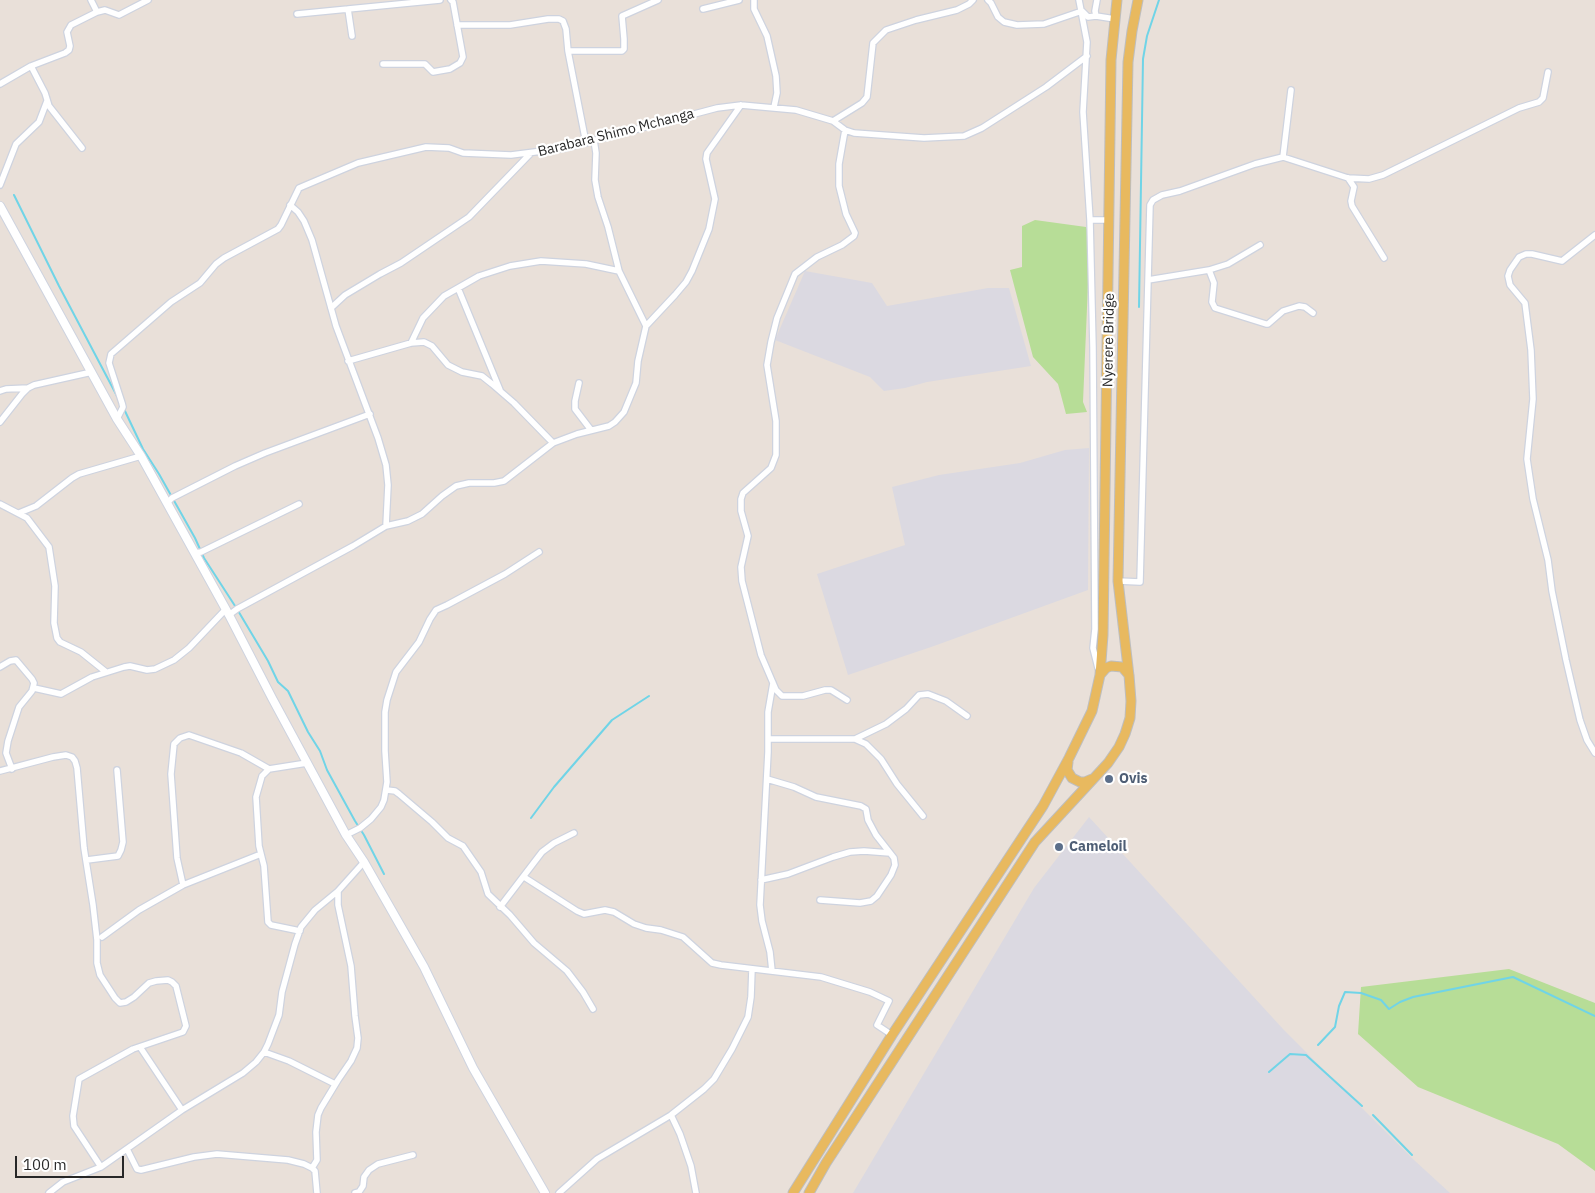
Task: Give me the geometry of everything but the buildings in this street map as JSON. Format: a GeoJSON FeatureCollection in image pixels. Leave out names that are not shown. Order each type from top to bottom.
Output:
{"type":"FeatureCollection","features":[{"type":"Feature","properties":{"kind":"main road","name":"Nyerere Bridge"},"geometry":{"type":"LineString","coordinates":[[793,1193],[892,1035],[1044,806],[1092,711],[1100,675],[1103,635],[1111,60],[1117,0]]}},
{"type":"Feature","properties":{"kind":"main road","name":"Nyerere Bridge"},"geometry":{"type":"LineString","coordinates":[[809,1193],[826,1163],[1035,842],[1113,755],[1125,734],[1130,718],[1130,680],[1118,581],[1128,62],[1138,0]]}},
{"type":"Feature","properties":{"kind":"main road"},"geometry":{"type":"LineString","coordinates":[[1100,675],[1106,668],[1117,665],[1126,670],[1130,680]]}},
{"type":"Feature","properties":{"kind":"main road"},"geometry":{"type":"LineString","coordinates":[[1069,758],[1067,770],[1069,775],[1076,781],[1085,782],[1096,776]]}},
{"type":"Feature","properties":{"kind":"street"},"geometry":{"type":"LineString","coordinates":[[91,0],[97,12]]}},
{"type":"Feature","properties":{"kind":"street"},"geometry":{"type":"LineString","coordinates":[[0,84],[31,66],[69,50],[67,32],[71,25],[105,10],[119,15],[148,0]]}},
{"type":"Feature","properties":{"kind":"street"},"geometry":{"type":"LineString","coordinates":[[297,14],[440,0]]}},
{"type":"Feature","properties":{"kind":"street"},"geometry":{"type":"LineString","coordinates":[[383,64],[425,64],[433,72],[450,69],[460,63],[462,60],[457,25],[451,0]]}},
{"type":"Feature","properties":{"kind":"street"},"geometry":{"type":"LineString","coordinates":[[568,51],[622,51],[624,49],[622,16],[658,0]]}},
{"type":"Feature","properties":{"kind":"street"},"geometry":{"type":"LineString","coordinates":[[703,9],[739,0]]}},
{"type":"Feature","properties":{"kind":"street"},"geometry":{"type":"LineString","coordinates":[[754,0],[754,9],[767,36],[776,76],[777,93],[774,107]]}},
{"type":"Feature","properties":{"kind":"street"},"geometry":{"type":"LineString","coordinates":[[833,121],[862,103],[867,97],[873,43],[886,30],[957,10],[973,0]]}},
{"type":"Feature","properties":{"kind":"street"},"geometry":{"type":"LineString","coordinates":[[988,0],[998,17],[1004,22],[1017,25],[1044,24],[1082,11]]}},
{"type":"Feature","properties":{"kind":"street"},"geometry":{"type":"LineString","coordinates":[[1079,0],[1087,42],[1083,112],[1090,220],[1093,347],[1095,629],[1093,648],[1100,675]]}},
{"type":"Feature","properties":{"kind":"street"},"geometry":{"type":"LineString","coordinates":[[1096,16],[1095,11],[1098,0]]}},
{"type":"Feature","properties":{"kind":"street"},"geometry":{"type":"LineString","coordinates":[[348,9],[352,36]]}},
{"type":"Feature","properties":{"kind":"street"},"geometry":{"type":"LineString","coordinates":[[1082,11],[1088,17],[1096,16],[1115,19]]}},
{"type":"Feature","properties":{"kind":"street"},"geometry":{"type":"LineString","coordinates":[[457,25],[510,25],[548,19],[563,21],[586,143]]}},
{"type":"Feature","properties":{"kind":"street","name":"Barabara Shimo Mchanga"},"geometry":{"type":"LineString","coordinates":[[118,419],[122,403],[109,363],[111,354],[171,302],[200,284],[216,264],[224,258],[278,229],[296,191],[304,185],[358,163],[426,147],[450,148],[463,152],[511,155],[530,154],[566,148],[717,108],[741,105],[796,110],[833,121],[845,130],[862,134],[924,138],[964,136],[982,128],[1039,92],[1086,56]]}},
{"type":"Feature","properties":{"kind":"street"},"geometry":{"type":"LineString","coordinates":[[31,66],[45,93],[48,106],[82,148]]}},
{"type":"Feature","properties":{"kind":"street"},"geometry":{"type":"LineString","coordinates":[[1118,581],[1140,582],[1150,205],[1153,200],[1162,194],[1180,191],[1255,164],[1283,157],[1348,178],[1369,179],[1382,175],[1519,108],[1539,102],[1543,98],[1548,72]]}},
{"type":"Feature","properties":{"kind":"street"},"geometry":{"type":"LineString","coordinates":[[1283,157],[1291,90]]}},
{"type":"Feature","properties":{"kind":"street"},"geometry":{"type":"LineString","coordinates":[[0,185],[16,144],[39,122],[47,101]]}},
{"type":"Feature","properties":{"kind":"street"},"geometry":{"type":"LineString","coordinates":[[34,688],[61,694],[92,677],[106,672],[130,666],[147,670],[155,669],[174,660],[228,612],[237,610],[386,526],[408,521],[422,514],[456,486],[470,483],[504,481],[553,443],[577,434],[608,426],[615,422],[624,412],[636,383],[638,361],[646,326],[686,282],[709,230],[715,199],[706,159],[707,153],[741,105]]}},
{"type":"Feature","properties":{"kind":"street"},"geometry":{"type":"LineString","coordinates":[[845,130],[839,164],[839,186],[846,214],[855,233],[842,246],[817,257],[795,274],[777,318],[770,342],[767,365],[776,421],[776,455],[771,468],[743,493],[741,499],[741,511],[748,536],[741,567],[742,581],[761,655],[776,690],[782,696],[803,696],[831,690],[847,700]]}},
{"type":"Feature","properties":{"kind":"street"},"geometry":{"type":"LineString","coordinates":[[594,140],[596,153],[595,180],[598,197],[619,271],[646,326]]}},
{"type":"Feature","properties":{"kind":"street"},"geometry":{"type":"LineString","coordinates":[[331,308],[345,295],[380,274],[402,264],[469,218],[530,154]]}},
{"type":"Feature","properties":{"kind":"street"},"geometry":{"type":"LineString","coordinates":[[1348,178],[1354,187],[1350,201],[1352,206],[1384,258]]}},
{"type":"Feature","properties":{"kind":"street"},"geometry":{"type":"LineString","coordinates":[[290,205],[304,221],[312,240],[348,361],[361,388],[386,465],[388,485],[386,526]]}},
{"type":"Feature","properties":{"kind":"street"},"geometry":{"type":"LineString","coordinates":[[1,210],[228,612],[346,835],[364,862],[424,967],[473,1068],[545,1193]]}},
{"type":"Feature","properties":{"kind":"street"},"geometry":{"type":"LineString","coordinates":[[1090,220],[1109,220]]}},
{"type":"Feature","properties":{"kind":"street"},"geometry":{"type":"LineString","coordinates":[[1595,235],[1562,261],[1526,254],[1520,257],[1510,270],[1508,276],[1510,285],[1525,303],[1531,350],[1533,399],[1527,459],[1533,499],[1548,560],[1559,626],[1580,720],[1587,740],[1595,754]]}},
{"type":"Feature","properties":{"kind":"street"},"geometry":{"type":"LineString","coordinates":[[1148,280],[1209,270],[1228,264],[1260,245]]}},
{"type":"Feature","properties":{"kind":"street"},"geometry":{"type":"LineString","coordinates":[[411,343],[423,318],[444,296],[478,276],[510,266],[541,261],[586,264],[619,271]]}},
{"type":"Feature","properties":{"kind":"street"},"geometry":{"type":"LineString","coordinates":[[1209,270],[1214,283],[1212,302],[1215,308],[1266,324],[1283,311],[1299,306],[1305,307],[1313,313]]}},
{"type":"Feature","properties":{"kind":"street"},"geometry":{"type":"LineString","coordinates":[[458,288],[500,392]]}},
{"type":"Feature","properties":{"kind":"street"},"geometry":{"type":"LineString","coordinates":[[348,361],[411,343],[428,343],[448,365],[462,372],[482,376],[553,443]]}},
{"type":"Feature","properties":{"kind":"street"},"geometry":{"type":"LineString","coordinates":[[0,422],[28,388],[92,372]]}},
{"type":"Feature","properties":{"kind":"street"},"geometry":{"type":"LineString","coordinates":[[579,383],[575,409],[591,430]]}},
{"type":"Feature","properties":{"kind":"street"},"geometry":{"type":"LineString","coordinates":[[0,391],[28,388]]}},
{"type":"Feature","properties":{"kind":"street"},"geometry":{"type":"LineString","coordinates":[[167,503],[172,498],[192,487],[242,463],[370,414]]}},
{"type":"Feature","properties":{"kind":"street"},"geometry":{"type":"LineString","coordinates":[[19,513],[36,506],[79,474],[141,456]]}},
{"type":"Feature","properties":{"kind":"street"},"geometry":{"type":"LineString","coordinates":[[0,504],[27,518],[49,547],[55,586],[54,623],[57,638],[60,642],[81,652],[106,672]]}},
{"type":"Feature","properties":{"kind":"street"},"geometry":{"type":"LineString","coordinates":[[195,553],[201,552],[299,504]]}},
{"type":"Feature","properties":{"kind":"street"},"geometry":{"type":"LineString","coordinates":[[346,835],[360,828],[381,807],[387,790],[385,712],[387,700],[396,672],[420,642],[436,610],[505,574],[540,552]]}},
{"type":"Feature","properties":{"kind":"street"},"geometry":{"type":"LineString","coordinates":[[0,667],[16,660],[32,679],[34,688]]}},
{"type":"Feature","properties":{"kind":"street"},"geometry":{"type":"LineString","coordinates":[[772,971],[760,905],[767,779],[768,712],[773,682]]}},
{"type":"Feature","properties":{"kind":"street"},"geometry":{"type":"LineString","coordinates":[[12,769],[6,753],[19,707],[34,688]]}},
{"type":"Feature","properties":{"kind":"street"},"geometry":{"type":"LineString","coordinates":[[855,739],[886,724],[919,695],[928,694],[946,701],[967,716]]}},
{"type":"Feature","properties":{"kind":"street"},"geometry":{"type":"LineString","coordinates":[[183,885],[177,858],[171,774],[174,744],[180,738],[189,735],[241,753],[269,769]]}},
{"type":"Feature","properties":{"kind":"street"},"geometry":{"type":"LineString","coordinates":[[768,740],[855,739],[866,744],[881,759],[897,784],[923,816]]}},
{"type":"Feature","properties":{"kind":"street"},"geometry":{"type":"LineString","coordinates":[[0,748],[8,746]]}},
{"type":"Feature","properties":{"kind":"street"},"geometry":{"type":"LineString","coordinates":[[0,771],[53,757],[66,755],[72,757],[77,768],[84,848],[100,975],[115,998],[120,1002],[126,1002],[134,997],[149,983],[168,980],[176,986],[186,1029],[109,1061],[79,1079],[73,1116],[74,1126],[101,1167]]}},
{"type":"Feature","properties":{"kind":"street"},"geometry":{"type":"LineString","coordinates":[[300,931],[268,922],[267,888],[256,824],[256,797],[262,776],[269,769],[307,763]]}},
{"type":"Feature","properties":{"kind":"street"},"geometry":{"type":"LineString","coordinates":[[87,860],[118,856],[121,850],[123,842],[117,770]]}},
{"type":"Feature","properties":{"kind":"street"},"geometry":{"type":"LineString","coordinates":[[767,779],[794,787],[816,797],[861,806],[866,809],[868,820],[876,835],[894,858],[895,865],[876,896],[871,900],[860,903],[820,900]]}},
{"type":"Feature","properties":{"kind":"street"},"geometry":{"type":"LineString","coordinates":[[387,790],[400,794],[448,838],[463,846],[481,872],[488,894],[510,915],[534,943],[567,971],[593,1009]]}},
{"type":"Feature","properties":{"kind":"street"},"geometry":{"type":"LineString","coordinates":[[500,906],[542,852],[554,843],[574,833]]}},
{"type":"Feature","properties":{"kind":"street"},"geometry":{"type":"LineString","coordinates":[[762,880],[788,874],[850,852],[890,853]]}},
{"type":"Feature","properties":{"kind":"street"},"geometry":{"type":"LineString","coordinates":[[102,937],[139,910],[183,885],[261,854]]}},
{"type":"Feature","properties":{"kind":"street"},"geometry":{"type":"LineString","coordinates":[[49,1193],[63,1182],[101,1167],[182,1110],[243,1073],[256,1062],[264,1052],[278,1014],[294,944],[300,931],[308,917],[338,891],[364,862]]}},
{"type":"Feature","properties":{"kind":"street"},"geometry":{"type":"LineString","coordinates":[[524,877],[584,914],[605,910],[614,912],[634,924],[684,937],[712,963],[821,976],[870,992],[889,1001],[877,1025],[892,1035]]}},
{"type":"Feature","properties":{"kind":"street"},"geometry":{"type":"LineString","coordinates":[[312,1168],[317,1160],[316,1132],[318,1115],[335,1084],[351,1061],[357,1048],[358,1038],[351,966],[338,905],[338,891]]}},
{"type":"Feature","properties":{"kind":"street"},"geometry":{"type":"LineString","coordinates":[[559,1193],[597,1159],[671,1115],[714,1079],[748,1017],[752,969]]}},
{"type":"Feature","properties":{"kind":"street"},"geometry":{"type":"LineString","coordinates":[[140,1047],[182,1110]]}},
{"type":"Feature","properties":{"kind":"street"},"geometry":{"type":"LineString","coordinates":[[264,1052],[335,1084]]}},
{"type":"Feature","properties":{"kind":"street"},"geometry":{"type":"LineString","coordinates":[[671,1115],[691,1166],[696,1193]]}},
{"type":"Feature","properties":{"kind":"street"},"geometry":{"type":"LineString","coordinates":[[127,1149],[137,1169],[141,1170],[194,1157],[217,1154],[288,1160],[312,1168],[316,1175],[317,1193]]}},
{"type":"Feature","properties":{"kind":"street"},"geometry":{"type":"LineString","coordinates":[[355,1193],[359,1192],[363,1186],[364,1177],[369,1170],[378,1164],[413,1155]]}},
{"type":"Feature","properties":{"kind":"shaded area"},"geometry":{"type":"Polygon","coordinates":[[[805,271],[872,283],[887,306],[988,288],[1009,288],[1031,366],[927,382],[884,391],[870,377],[775,340],[805,271]]]}},
{"type":"Feature","properties":{"kind":"shaded area"},"geometry":{"type":"Polygon","coordinates":[[[1089,448],[1088,590],[848,675],[817,574],[905,545],[892,487],[939,475],[1020,463],[1065,450],[1089,448]]]}},
{"type":"Feature","properties":{"kind":"shaded area"},"geometry":{"type":"Polygon","coordinates":[[[1089,817],[1283,1029],[1414,1160],[1450,1193],[853,1193],[1034,888],[1089,817]]]}},
{"type":"Feature","properties":{"kind":"green space"},"geometry":{"type":"Polygon","coordinates":[[[1035,220],[1086,227],[1090,237],[1083,402],[1087,412],[1066,414],[1058,384],[1033,357],[1010,270],[1022,267],[1022,226],[1035,220]]]}},
{"type":"Feature","properties":{"kind":"green space"},"geometry":{"type":"Polygon","coordinates":[[[1509,969],[1595,1003],[1595,1171],[1558,1144],[1418,1087],[1358,1034],[1361,987],[1509,969]]]}},
{"type":"Feature","properties":{"kind":"waterway"},"geometry":{"type":"LineString","coordinates":[[1139,307],[1143,59],[1147,36],[1159,0]]}},
{"type":"Feature","properties":{"kind":"waterway"},"geometry":{"type":"LineString","coordinates":[[14,195],[117,396]]}},
{"type":"Feature","properties":{"kind":"waterway"},"geometry":{"type":"LineString","coordinates":[[124,409],[143,449],[195,538],[204,558],[237,609],[268,661],[278,682],[288,691],[308,732],[320,751],[327,770],[384,874]]}},
{"type":"Feature","properties":{"kind":"waterway"},"geometry":{"type":"LineString","coordinates":[[531,818],[554,787],[612,720],[649,696]]}},
{"type":"Feature","properties":{"kind":"waterway"},"geometry":{"type":"LineString","coordinates":[[1318,1045],[1335,1027],[1339,1006],[1345,992],[1361,993],[1381,1000],[1389,1009],[1413,997],[1513,977],[1595,1016]]}},
{"type":"Feature","properties":{"kind":"waterway"},"geometry":{"type":"LineString","coordinates":[[1269,1072],[1290,1054],[1306,1055],[1362,1106]]}},
{"type":"Feature","properties":{"kind":"waterway"},"geometry":{"type":"LineString","coordinates":[[1373,1115],[1412,1155]]}},
{"type":"Feature","properties":{"kind":"place","name":"Ovis"},"geometry":{"type":"Point","coordinates":[1109,779]}},
{"type":"Feature","properties":{"kind":"place","name":"Cameloil"},"geometry":{"type":"Point","coordinates":[1059,847]}}]}
